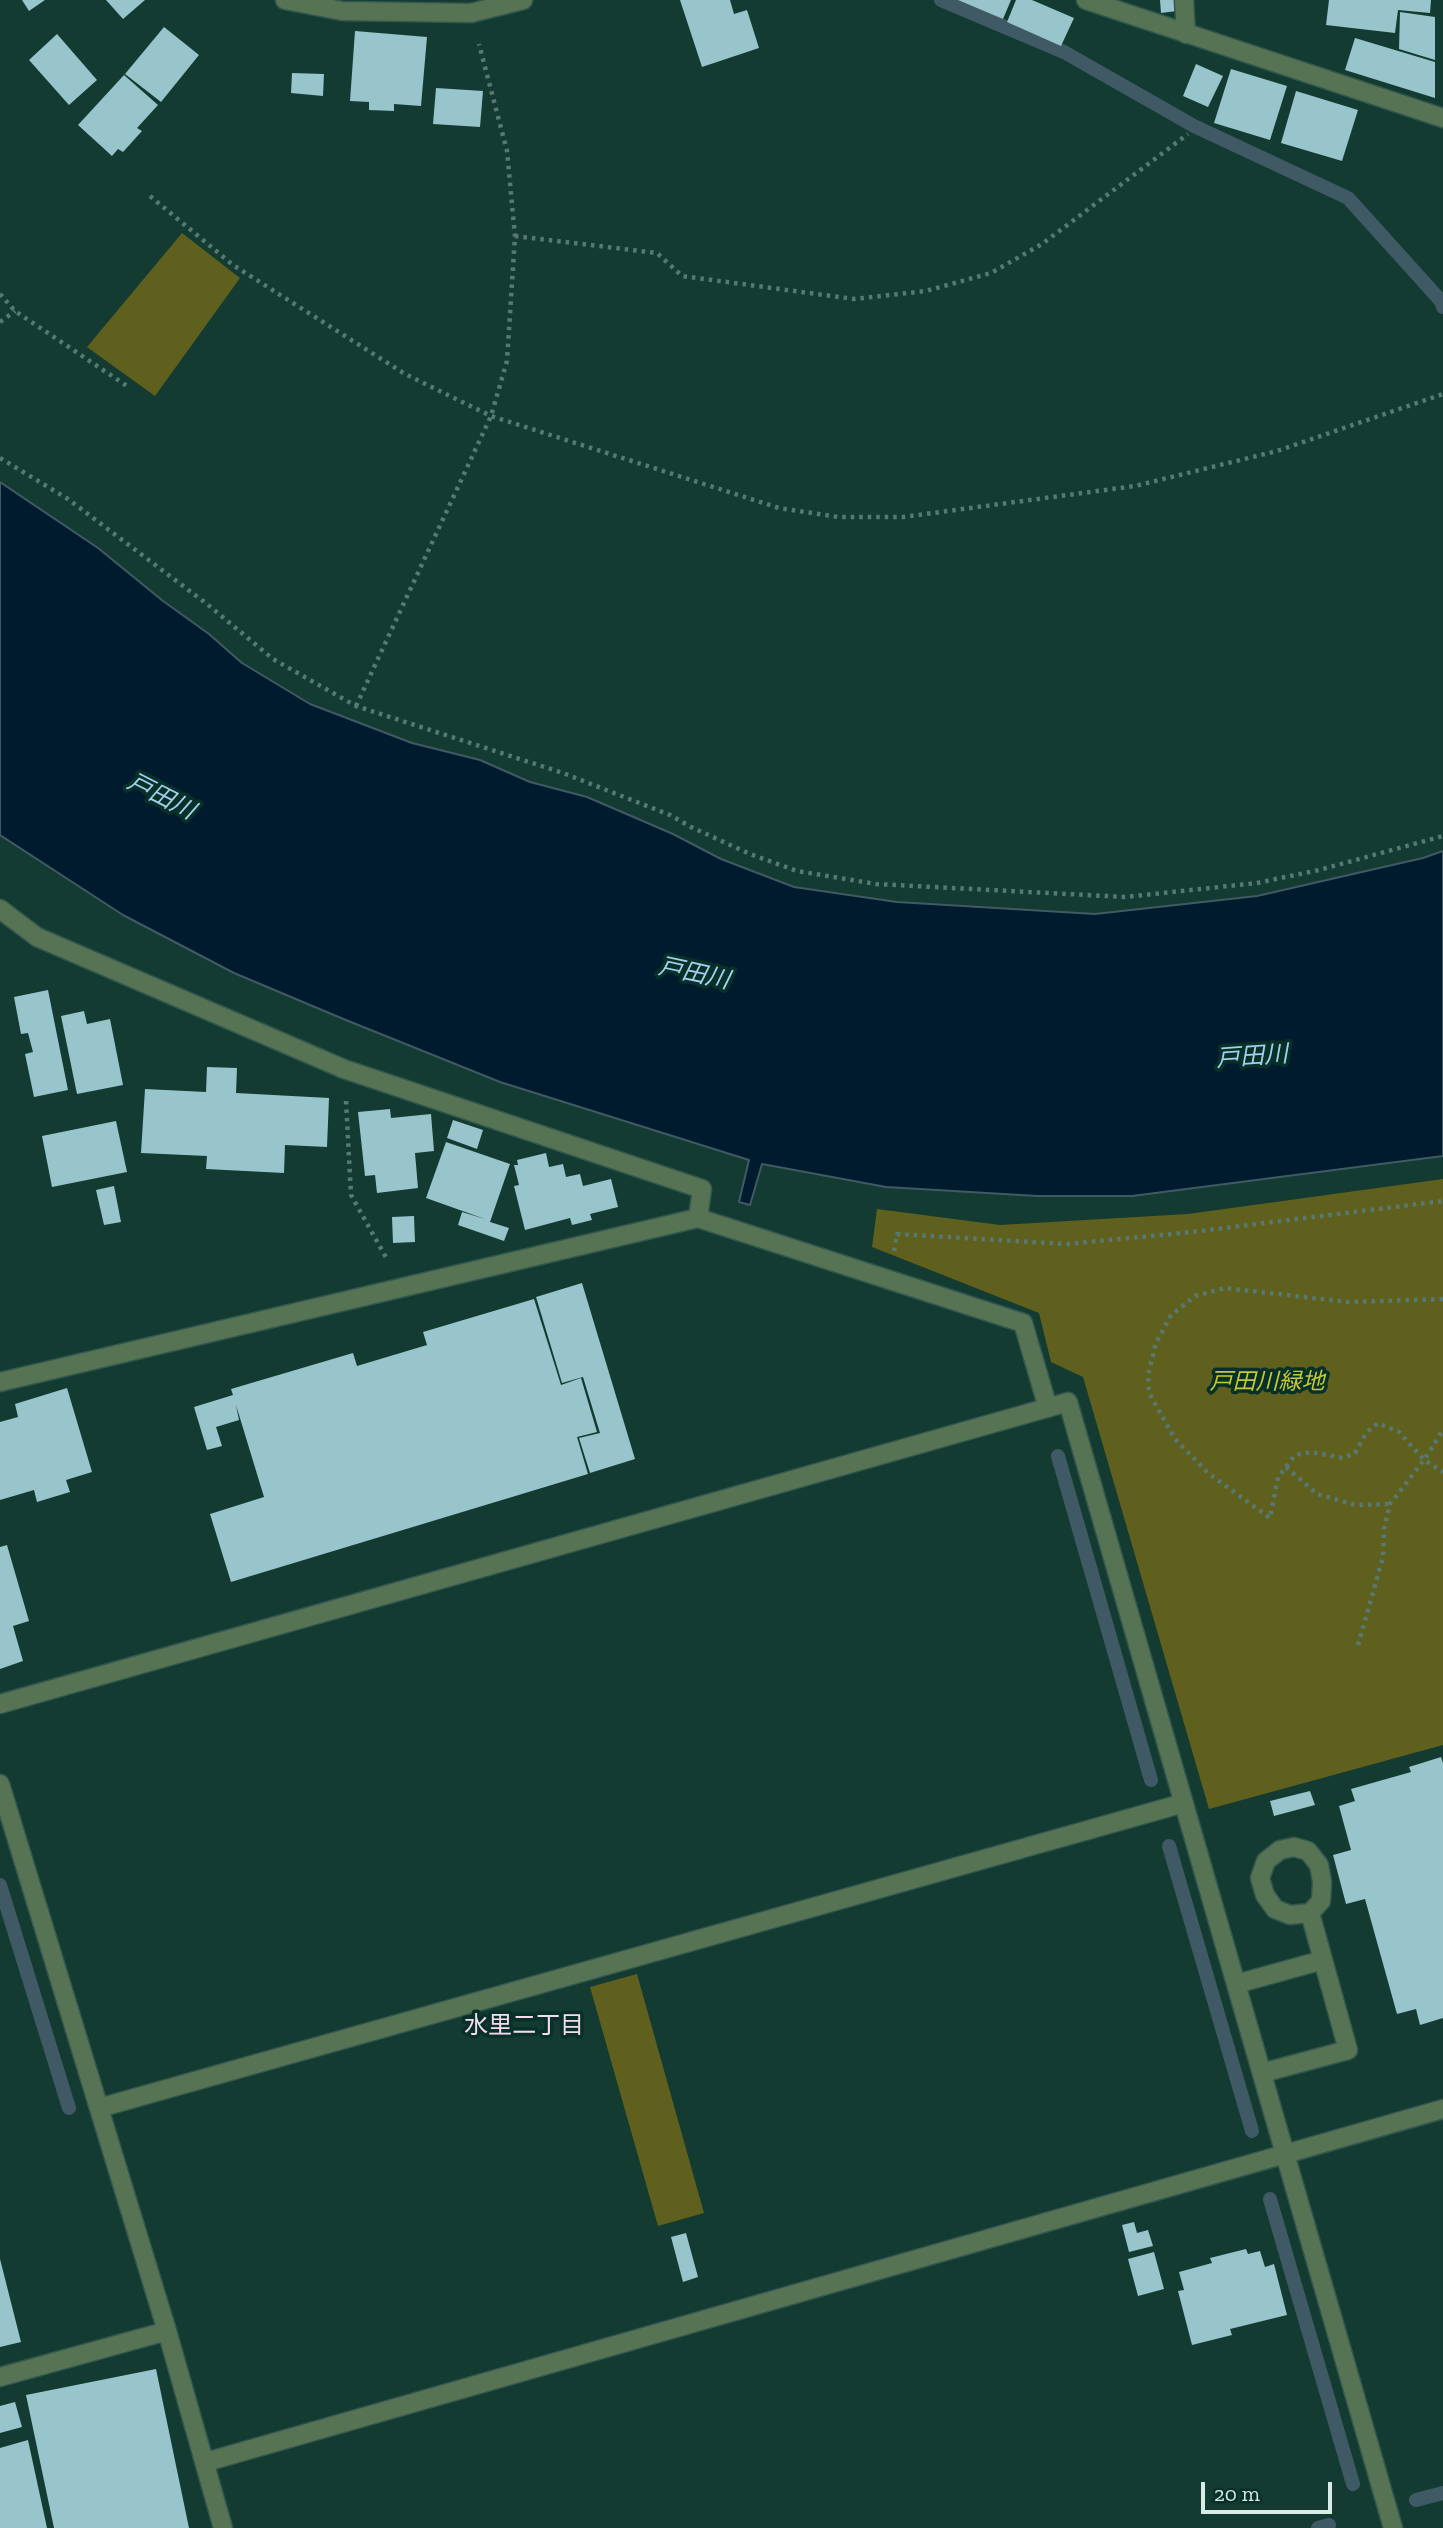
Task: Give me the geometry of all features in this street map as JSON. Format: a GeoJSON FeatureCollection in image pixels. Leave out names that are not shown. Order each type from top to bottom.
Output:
{"type":"FeatureCollection","features":[{"type":"Feature","properties":{"kind":"street"},"geometry":{"type":"LineString","coordinates":[[285,0],[342,11],[471,13],[523,0]]}},
{"type":"Feature","properties":{"kind":"street"},"geometry":{"type":"LineString","coordinates":[[1086,0],[1443,118]]}},
{"type":"Feature","properties":{"kind":"street"},"geometry":{"type":"LineString","coordinates":[[1184,0],[1186,34]]}},
{"type":"Feature","properties":{"kind":"street"},"geometry":{"type":"LineString","coordinates":[[0,909],[37,937],[344,1069],[702,1189],[698,1218]]}},
{"type":"Feature","properties":{"kind":"street"},"geometry":{"type":"LineString","coordinates":[[0,1382],[698,1218],[1023,1323],[1048,1408]]}},
{"type":"Feature","properties":{"kind":"street"},"geometry":{"type":"LineString","coordinates":[[0,1704],[1069,1402],[1393,2528]]}},
{"type":"Feature","properties":{"kind":"street"},"geometry":{"type":"LineString","coordinates":[[0,1784],[167,2331],[223,2528]]}},
{"type":"Feature","properties":{"kind":"street"},"geometry":{"type":"LineString","coordinates":[[99,2108],[1184,1803]]}},
{"type":"Feature","properties":{"kind":"street"},"geometry":{"type":"LineString","coordinates":[[1262,2073],[1348,2049],[1310,1913]]}},
{"type":"Feature","properties":{"kind":"street"},"geometry":{"type":"LineString","coordinates":[[1236,1984],[1323,1960]]}},
{"type":"Feature","properties":{"kind":"street"},"geometry":{"type":"LineString","coordinates":[[206,2462],[1443,2109]]}},
{"type":"Feature","properties":{"kind":"street"},"geometry":{"type":"LineString","coordinates":[[0,2377],[167,2331]]}},
{"type":"Feature","properties":{"kind":"path"},"geometry":{"type":"LineString","coordinates":[[356,706],[491,416],[507,361],[515,236],[507,151],[471,13]]}},
{"type":"Feature","properties":{"kind":"path"},"geometry":{"type":"LineString","coordinates":[[515,236],[657,253],[682,276],[854,299],[926,291],[991,273],[1042,244],[1188,134]]}},
{"type":"Feature","properties":{"kind":"path"},"geometry":{"type":"LineString","coordinates":[[150,196],[233,265],[405,374],[491,416],[779,508],[838,517],[903,517],[1135,486],[1277,451],[1443,394]]}},
{"type":"Feature","properties":{"kind":"path"},"geometry":{"type":"LineString","coordinates":[[0,295],[15,311],[127,386]]}},
{"type":"Feature","properties":{"kind":"path"},"geometry":{"type":"LineString","coordinates":[[0,321],[15,311]]}},
{"type":"Feature","properties":{"kind":"path"},"geometry":{"type":"LineString","coordinates":[[0,458],[68,499],[208,604],[273,659],[356,706],[563,773],[670,815],[750,854],[797,871],[876,884],[1125,897],[1256,883],[1319,870],[1443,836]]}},
{"type":"Feature","properties":{"kind":"path"},"geometry":{"type":"LineString","coordinates":[[344,1069],[351,1195],[403,1287]]}},
{"type":"Feature","properties":{"kind":"path"},"geometry":{"type":"LineString","coordinates":[[890,1280],[897,1234],[1067,1244],[1192,1232],[1443,1201]]}},
{"type":"Feature","properties":{"kind":"path"},"geometry":{"type":"LineString","coordinates":[[1443,1298],[1348,1302],[1225,1288],[1195,1296],[1171,1315],[1156,1343],[1147,1375],[1149,1393],[1175,1439],[1209,1473],[1270,1518],[1278,1477],[1295,1455],[1311,1452],[1343,1458],[1355,1453],[1366,1433],[1378,1423],[1399,1432],[1424,1460],[1443,1472]]}},
{"type":"Feature","properties":{"kind":"path"},"geometry":{"type":"LineString","coordinates":[[1357,1645],[1383,1557],[1384,1529],[1390,1504],[1443,1430]]}},
{"type":"Feature","properties":{"kind":"path"},"geometry":{"type":"LineString","coordinates":[[1286,1466],[1317,1494],[1356,1505],[1390,1504]]}},
{"type":"Feature","properties":{"kind":"green space"},"geometry":{"type":"Polygon","coordinates":[[[182,233],[240,278],[155,396],[87,347],[182,233]]]}},
{"type":"Feature","properties":{"kind":"green space","name":"戸田川緑地"},"geometry":{"type":"Polygon","coordinates":[[[1443,1179],[1443,1745],[1209,1809],[1083,1377],[1051,1362],[1039,1313],[872,1247],[877,1209],[1000,1225],[1188,1214],[1443,1179]]]}},
{"type":"Feature","properties":{"kind":"green space"},"geometry":{"type":"Polygon","coordinates":[[[637,1974],[704,2213],[658,2226],[590,1987],[637,1974]]]}},
{"type":"Feature","properties":{"kind":"water","name":"戸田川"},"geometry":{"type":"Polygon","coordinates":[[[0,482],[98,548],[242,663],[310,704],[412,743],[480,760],[530,782],[587,797],[673,834],[721,859],[794,887],[897,902],[1095,914],[1257,896],[1423,858],[1443,851],[1443,1156],[1132,1196],[1037,1196],[886,1187],[762,1164],[750,1205],[739,1202],[749,1160],[500,1082],[234,973],[123,915],[0,835],[0,482]]]}},
{"type":"Feature","properties":{"kind":"building"},"geometry":{"type":"Polygon","coordinates":[[[22,0],[45,0],[29,11],[22,0]]]}},
{"type":"Feature","properties":{"kind":"building"},"geometry":{"type":"Polygon","coordinates":[[[106,0],[145,0],[123,19],[106,0]]]}},
{"type":"Feature","properties":{"kind":"building"},"geometry":{"type":"Polygon","coordinates":[[[680,0],[730,0],[734,14],[747,10],[759,48],[702,67],[680,0]]]}},
{"type":"Feature","properties":{"kind":"building"},"geometry":{"type":"Polygon","coordinates":[[[958,0],[1011,0],[1003,19],[958,0]]]}},
{"type":"Feature","properties":{"kind":"building"},"geometry":{"type":"Polygon","coordinates":[[[1016,0],[1032,0],[1074,18],[1061,46],[1007,22],[1016,0]]]}},
{"type":"Feature","properties":{"kind":"building"},"geometry":{"type":"Polygon","coordinates":[[[1160,0],[1176,0],[1177,11],[1161,13],[1160,0]]]}},
{"type":"Feature","properties":{"kind":"building"},"geometry":{"type":"Polygon","coordinates":[[[1329,0],[1431,0],[1430,13],[1398,10],[1395,33],[1326,25],[1329,0]]]}},
{"type":"Feature","properties":{"kind":"building"},"geometry":{"type":"Polygon","coordinates":[[[1400,12],[1435,17],[1435,60],[1399,49],[1400,12]]]}},
{"type":"Feature","properties":{"kind":"building"},"geometry":{"type":"Polygon","coordinates":[[[164,27],[199,55],[161,102],[125,74],[164,27]]]}},
{"type":"Feature","properties":{"kind":"building"},"geometry":{"type":"Polygon","coordinates":[[[355,31],[427,37],[421,106],[394,104],[394,111],[369,110],[369,102],[350,101],[355,31]]]}},
{"type":"Feature","properties":{"kind":"building"},"geometry":{"type":"Polygon","coordinates":[[[57,34],[97,80],[69,105],[29,60],[57,34]]]}},
{"type":"Feature","properties":{"kind":"building"},"geometry":{"type":"Polygon","coordinates":[[[1355,38],[1435,62],[1435,98],[1345,70],[1355,38]]]}},
{"type":"Feature","properties":{"kind":"building"},"geometry":{"type":"Polygon","coordinates":[[[1196,64],[1223,76],[1208,107],[1183,96],[1196,64]]]}},
{"type":"Feature","properties":{"kind":"building"},"geometry":{"type":"Polygon","coordinates":[[[1231,69],[1287,86],[1270,140],[1214,123],[1231,69]]]}},
{"type":"Feature","properties":{"kind":"building"},"geometry":{"type":"Polygon","coordinates":[[[292,73],[324,74],[323,96],[291,93],[292,73]]]}},
{"type":"Feature","properties":{"kind":"building"},"geometry":{"type":"Polygon","coordinates":[[[124,75],[158,105],[137,128],[142,131],[123,152],[118,149],[112,156],[78,125],[124,75]]]}},
{"type":"Feature","properties":{"kind":"building"},"geometry":{"type":"Polygon","coordinates":[[[436,88],[483,91],[480,127],[433,124],[436,88]]]}},
{"type":"Feature","properties":{"kind":"building"},"geometry":{"type":"Polygon","coordinates":[[[1296,91],[1358,110],[1342,161],[1281,143],[1296,91]]]}},
{"type":"Feature","properties":{"kind":"building"},"geometry":{"type":"Polygon","coordinates":[[[48,990],[68,1090],[34,1097],[25,1054],[33,1052],[28,1033],[21,1034],[14,997],[48,990]]]}},
{"type":"Feature","properties":{"kind":"building"},"geometry":{"type":"Polygon","coordinates":[[[84,1011],[87,1024],[110,1019],[123,1085],[77,1094],[61,1016],[84,1011]]]}},
{"type":"Feature","properties":{"kind":"building"},"geometry":{"type":"Polygon","coordinates":[[[207,1067],[237,1068],[236,1093],[329,1098],[327,1147],[285,1145],[284,1173],[206,1169],[207,1156],[141,1153],[145,1089],[206,1092],[207,1067]]]}},
{"type":"Feature","properties":{"kind":"building"},"geometry":{"type":"Polygon","coordinates":[[[390,1109],[391,1118],[431,1114],[434,1151],[415,1153],[418,1188],[377,1193],[375,1175],[365,1176],[358,1112],[390,1109]]]}},
{"type":"Feature","properties":{"kind":"building"},"geometry":{"type":"Polygon","coordinates":[[[453,1120],[483,1130],[477,1149],[447,1138],[453,1120]]]}},
{"type":"Feature","properties":{"kind":"building"},"geometry":{"type":"Polygon","coordinates":[[[116,1121],[127,1172],[52,1187],[42,1136],[116,1121]]]}},
{"type":"Feature","properties":{"kind":"building"},"geometry":{"type":"Polygon","coordinates":[[[446,1142],[510,1164],[490,1222],[509,1228],[504,1241],[458,1225],[462,1212],[485,1219],[426,1198],[446,1142]]]}},
{"type":"Feature","properties":{"kind":"building"},"geometry":{"type":"Polygon","coordinates":[[[546,1153],[549,1167],[563,1164],[566,1177],[580,1174],[583,1186],[611,1179],[618,1207],[590,1214],[592,1220],[572,1225],[570,1218],[525,1230],[514,1186],[519,1185],[514,1165],[518,1165],[517,1160],[546,1153]]]}},
{"type":"Feature","properties":{"kind":"building"},"geometry":{"type":"Polygon","coordinates":[[[114,1186],[121,1222],[104,1225],[96,1190],[114,1186]]]}},
{"type":"Feature","properties":{"kind":"building"},"geometry":{"type":"Polygon","coordinates":[[[414,1216],[415,1242],[393,1243],[392,1217],[414,1216]]]}},
{"type":"Feature","properties":{"kind":"building"},"geometry":{"type":"Polygon","coordinates":[[[582,1283],[635,1459],[590,1473],[579,1438],[600,1433],[583,1377],[562,1383],[536,1297],[582,1283]]]}},
{"type":"Feature","properties":{"kind":"building"},"geometry":{"type":"Polygon","coordinates":[[[534,1299],[561,1385],[581,1378],[597,1432],[577,1437],[588,1474],[231,1582],[210,1514],[264,1497],[236,1405],[239,1420],[216,1427],[222,1446],[207,1450],[194,1407],[233,1395],[231,1389],[353,1353],[357,1366],[427,1345],[423,1332],[534,1299]]]}},
{"type":"Feature","properties":{"kind":"building"},"geometry":{"type":"Polygon","coordinates":[[[67,1388],[92,1472],[66,1480],[70,1492],[37,1502],[34,1490],[0,1500],[0,1422],[18,1417],[15,1404],[67,1388]]]}},
{"type":"Feature","properties":{"kind":"building"},"geometry":{"type":"Polygon","coordinates":[[[7,1545],[29,1621],[13,1626],[23,1661],[0,1669],[0,1547],[7,1545]]]}},
{"type":"Feature","properties":{"kind":"building"},"geometry":{"type":"Polygon","coordinates":[[[1441,1757],[1443,2018],[1420,2025],[1416,2009],[1397,2014],[1365,1899],[1346,1904],[1333,1855],[1351,1850],[1339,1806],[1355,1801],[1351,1789],[1411,1772],[1409,1767],[1441,1757]]]}},
{"type":"Feature","properties":{"kind":"building"},"geometry":{"type":"Polygon","coordinates":[[[1310,1791],[1315,1805],[1274,1816],[1270,1801],[1310,1791]]]}},
{"type":"Feature","properties":{"kind":"building"},"geometry":{"type":"Polygon","coordinates":[[[1134,2222],[1137,2233],[1148,2230],[1153,2246],[1129,2252],[1122,2225],[1134,2222]]]}},
{"type":"Feature","properties":{"kind":"building"},"geometry":{"type":"Polygon","coordinates":[[[686,2233],[698,2277],[683,2282],[671,2237],[686,2233]]]}},
{"type":"Feature","properties":{"kind":"building"},"geometry":{"type":"Polygon","coordinates":[[[1246,2249],[1248,2254],[1260,2251],[1265,2267],[1274,2264],[1287,2315],[1230,2329],[1232,2335],[1192,2345],[1178,2291],[1184,2290],[1179,2272],[1212,2263],[1210,2258],[1246,2249]]]}},
{"type":"Feature","properties":{"kind":"building"},"geometry":{"type":"Polygon","coordinates":[[[1154,2252],[1164,2289],[1138,2296],[1128,2259],[1154,2252]]]}},
{"type":"Feature","properties":{"kind":"building"},"geometry":{"type":"Polygon","coordinates":[[[0,2259],[21,2342],[0,2347],[0,2259]]]}},
{"type":"Feature","properties":{"kind":"building"},"geometry":{"type":"Polygon","coordinates":[[[156,2369],[189,2528],[54,2528],[26,2395],[156,2369]]]}},
{"type":"Feature","properties":{"kind":"building"},"geometry":{"type":"Polygon","coordinates":[[[15,2402],[22,2427],[0,2433],[0,2406],[15,2402]]]}},
{"type":"Feature","properties":{"kind":"building"},"geometry":{"type":"Polygon","coordinates":[[[28,2440],[47,2528],[0,2528],[0,2448],[28,2440]]]}},
{"type":"Feature","properties":{"kind":"waterway"},"geometry":{"type":"LineString","coordinates":[[941,0],[1064,52],[1194,126],[1348,198],[1441,301],[1443,307]]}},
{"type":"Feature","properties":{"kind":"waterway"},"geometry":{"type":"LineString","coordinates":[[1058,1456],[1151,1780]]}},
{"type":"Feature","properties":{"kind":"waterway"},"geometry":{"type":"LineString","coordinates":[[1169,1846],[1252,2131]]}},
{"type":"Feature","properties":{"kind":"waterway"},"geometry":{"type":"LineString","coordinates":[[0,1885],[69,2108]]}},
{"type":"Feature","properties":{"kind":"waterway"},"geometry":{"type":"LineString","coordinates":[[1270,2199],[1353,2484]]}},
{"type":"Feature","properties":{"kind":"waterway"},"geometry":{"type":"LineString","coordinates":[[1416,2500],[1443,2493]]}},
{"type":"Feature","properties":{"kind":"waterway"},"geometry":{"type":"LineString","coordinates":[[1318,2528],[1329,2525]]}},
{"type":"Feature","properties":{"kind":"district","name":"水里二丁目"},"geometry":{"type":"Point","coordinates":[524,2026]}}]}
